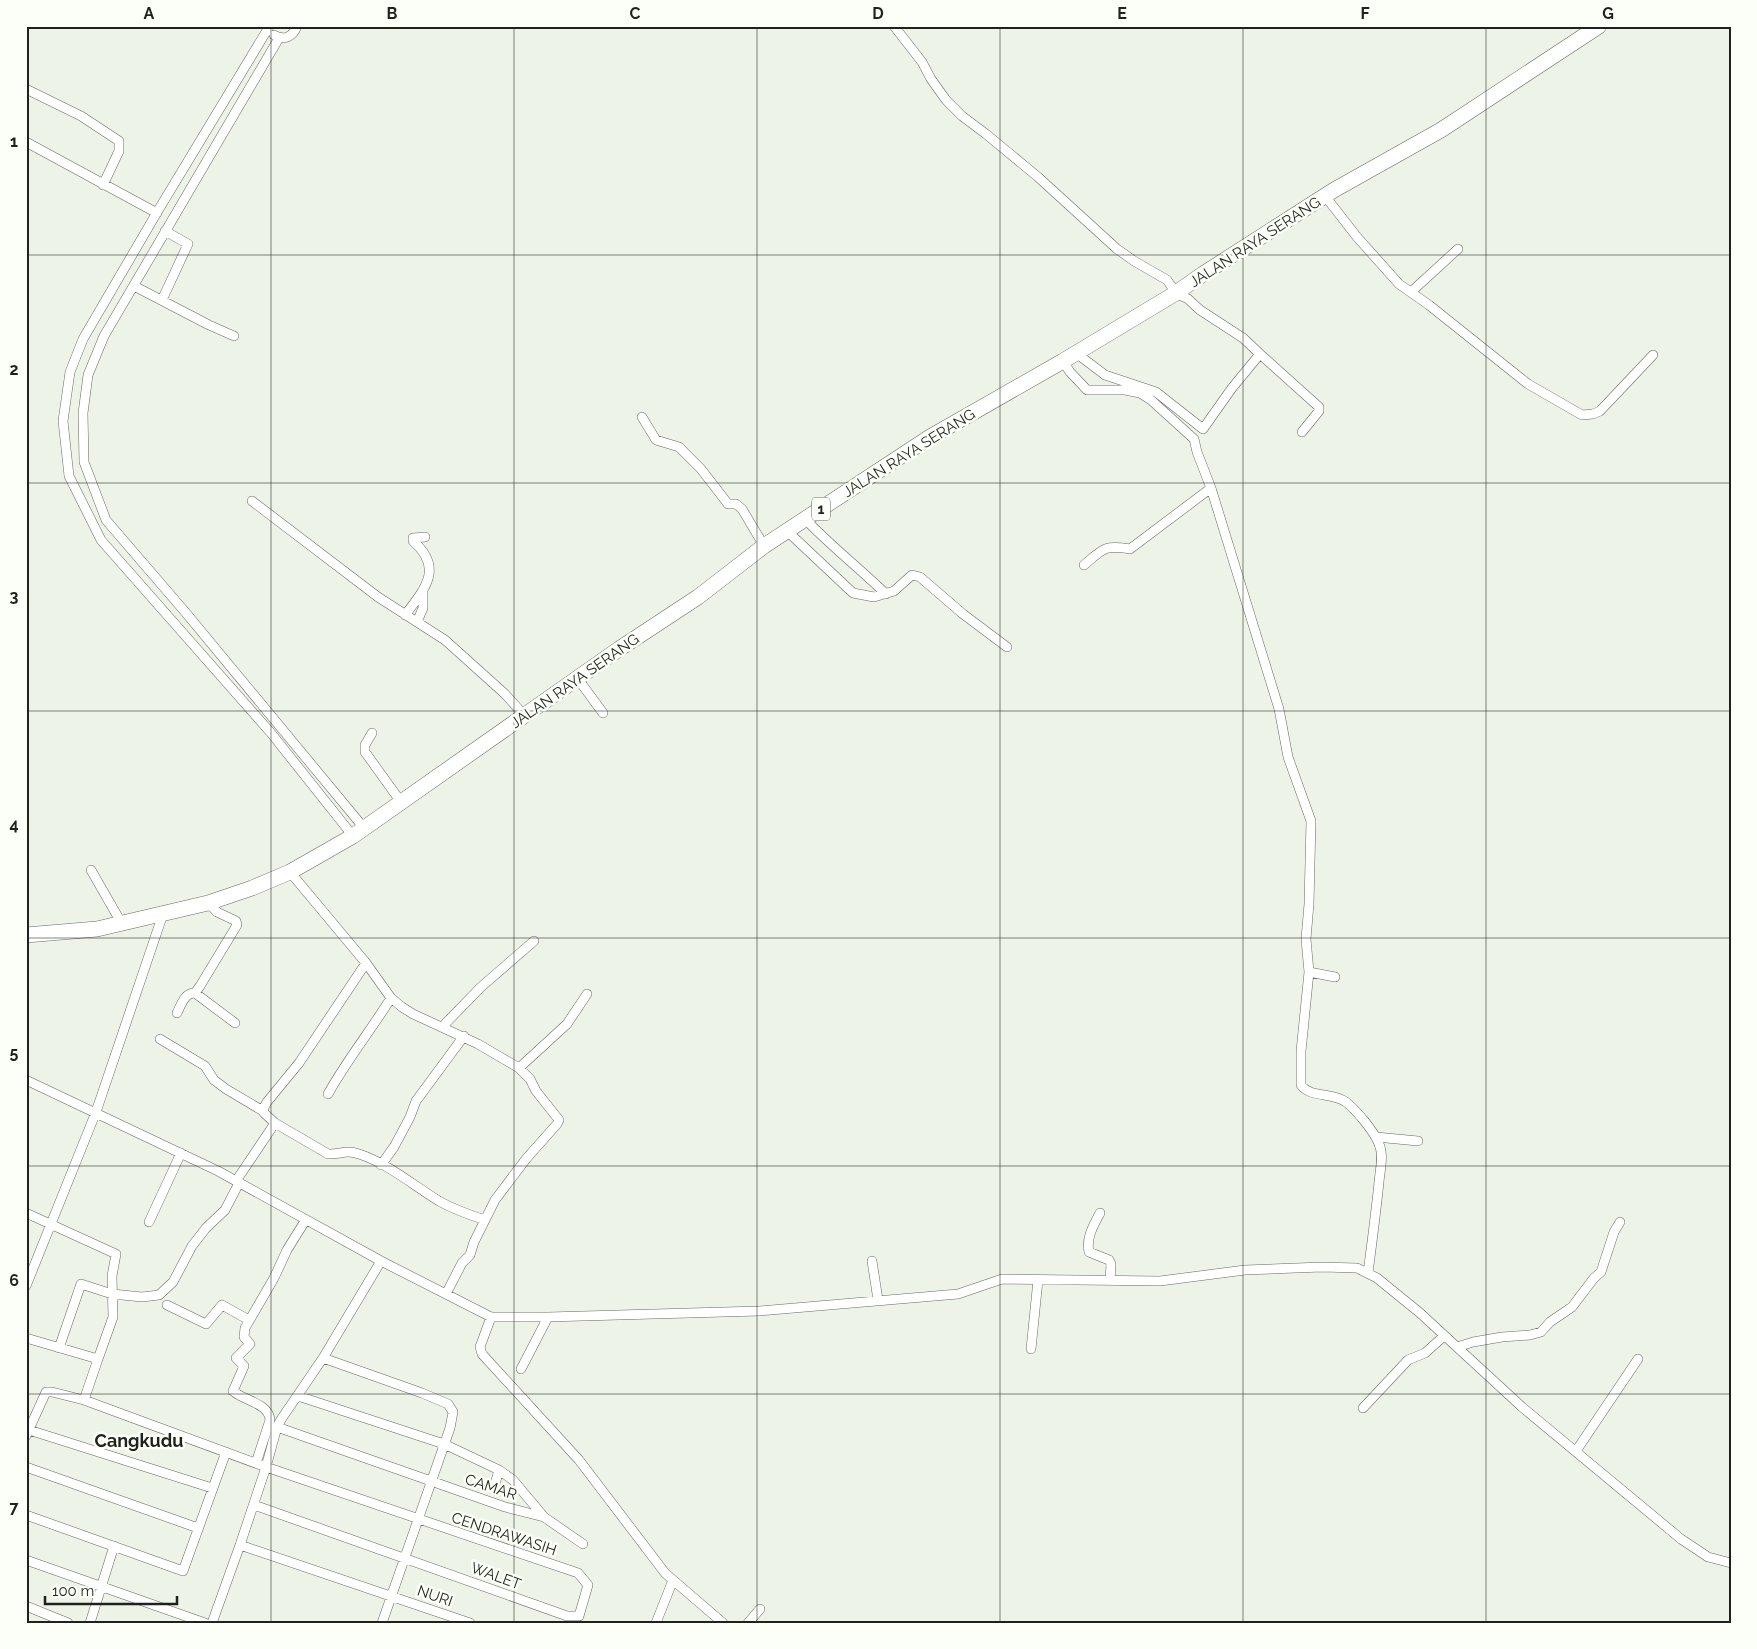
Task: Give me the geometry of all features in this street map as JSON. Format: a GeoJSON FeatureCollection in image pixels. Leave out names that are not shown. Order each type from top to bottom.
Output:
{"type":"FeatureCollection","features":[{"type":"Feature","properties":{"kind":"highway","name":"JALAN RAYA SERANG"},"geometry":{"type":"LineString","coordinates":[[26,935],[88,930],[122,924],[208,903],[252,888],[290,872],[358,832],[698,597],[764,546],[930,437],[1063,361],[1176,293],[1325,196],[1441,130],[1599,26]]}},
{"type":"Feature","properties":{"kind":"street"},"geometry":{"type":"LineString","coordinates":[[297,26],[295,32],[285,38],[279,38],[273,34],[269,27],[158,211],[83,339],[70,372],[62,421],[69,476],[101,540],[358,832]]}},
{"type":"Feature","properties":{"kind":"street"},"geometry":{"type":"LineString","coordinates":[[894,26],[922,62],[946,100],[962,116],[1038,178],[1117,249],[1167,280],[1176,293],[1188,299],[1200,310],[1243,338],[1319,407],[1302,432]]}},
{"type":"Feature","properties":{"kind":"street"},"geometry":{"type":"LineString","coordinates":[[279,38],[172,217],[95,355],[88,376],[83,413],[84,462],[106,520],[186,613],[358,832]]}},
{"type":"Feature","properties":{"kind":"street"},"geometry":{"type":"LineString","coordinates":[[26,89],[81,116],[119,141],[120,151],[103,185]]}},
{"type":"Feature","properties":{"kind":"street"},"geometry":{"type":"LineString","coordinates":[[26,142],[103,185],[172,217]]}},
{"type":"Feature","properties":{"kind":"street"},"geometry":{"type":"LineString","coordinates":[[1325,196],[1389,274],[1410,292],[1528,384],[1582,415],[1600,411],[1653,354]]}},
{"type":"Feature","properties":{"kind":"street"},"geometry":{"type":"LineString","coordinates":[[162,300],[188,244],[165,231]]}},
{"type":"Feature","properties":{"kind":"street"},"geometry":{"type":"LineString","coordinates":[[1410,292],[1458,249]]}},
{"type":"Feature","properties":{"kind":"street"},"geometry":{"type":"LineString","coordinates":[[134,286],[209,326],[234,336]]}},
{"type":"Feature","properties":{"kind":"street"},"geometry":{"type":"LineString","coordinates":[[1076,352],[1105,376],[1156,392],[1203,430],[1232,388],[1260,354]]}},
{"type":"Feature","properties":{"kind":"street"},"geometry":{"type":"LineString","coordinates":[[1063,361],[1070,372],[1087,390],[1125,390],[1140,393],[1173,419],[1194,439],[1197,452],[1212,488],[1279,709],[1288,756],[1311,821],[1306,939],[1309,972],[1301,1051],[1302,1085],[1308,1092],[1325,1094],[1344,1100],[1359,1115],[1376,1137],[1381,1151],[1368,1272]]}},
{"type":"Feature","properties":{"kind":"street"},"geometry":{"type":"LineString","coordinates":[[642,417],[656,440],[679,447],[700,469],[728,504],[736,504],[742,509],[764,546]]}},
{"type":"Feature","properties":{"kind":"street"},"geometry":{"type":"LineString","coordinates":[[1084,565],[1104,548],[1111,546],[1130,549],[1212,488]]}},
{"type":"Feature","properties":{"kind":"street"},"geometry":{"type":"LineString","coordinates":[[252,501],[378,597],[445,640],[505,694],[526,716]]}},
{"type":"Feature","properties":{"kind":"street"},"geometry":{"type":"LineString","coordinates":[[805,519],[832,547],[846,556],[886,594]]}},
{"type":"Feature","properties":{"kind":"street"},"geometry":{"type":"LineString","coordinates":[[787,531],[853,593],[874,597],[894,590],[912,576],[920,577],[962,614],[1007,647]]}},
{"type":"Feature","properties":{"kind":"street"},"geometry":{"type":"LineString","coordinates":[[405,615],[423,592],[430,575],[430,566],[423,550],[413,541],[413,538],[425,537]]}},
{"type":"Feature","properties":{"kind":"street"},"geometry":{"type":"LineString","coordinates":[[126,568],[139,559]]}},
{"type":"Feature","properties":{"kind":"street"},"geometry":{"type":"LineString","coordinates":[[416,622],[423,608],[423,592]]}},
{"type":"Feature","properties":{"kind":"street"},"geometry":{"type":"LineString","coordinates":[[578,679],[603,713]]}},
{"type":"Feature","properties":{"kind":"street"},"geometry":{"type":"LineString","coordinates":[[372,733],[365,745],[365,752],[401,802]]}},
{"type":"Feature","properties":{"kind":"street"},"geometry":{"type":"LineString","coordinates":[[91,870],[122,924]]}},
{"type":"Feature","properties":{"kind":"street"},"geometry":{"type":"LineString","coordinates":[[290,872],[366,963],[391,998],[413,1014],[464,1036],[519,1068],[530,1080],[558,1120],[557,1124],[507,1182],[495,1200],[470,1256],[462,1264],[446,1294]]}},
{"type":"Feature","properties":{"kind":"street"},"geometry":{"type":"LineString","coordinates":[[195,992],[237,926],[236,921],[217,912],[208,903]]}},
{"type":"Feature","properties":{"kind":"street"},"geometry":{"type":"LineString","coordinates":[[26,1286],[96,1112],[163,914]]}},
{"type":"Feature","properties":{"kind":"street"},"geometry":{"type":"LineString","coordinates":[[443,1026],[481,987],[534,941]]}},
{"type":"Feature","properties":{"kind":"street"},"geometry":{"type":"LineString","coordinates":[[263,1111],[267,1102],[299,1063],[366,963]]}},
{"type":"Feature","properties":{"kind":"street"},"geometry":{"type":"LineString","coordinates":[[1309,972],[1335,977]]}},
{"type":"Feature","properties":{"kind":"street"},"geometry":{"type":"LineString","coordinates":[[177,1013],[186,996],[190,992],[195,992],[235,1023]]}},
{"type":"Feature","properties":{"kind":"street"},"geometry":{"type":"LineString","coordinates":[[519,1068],[567,1024],[587,994]]}},
{"type":"Feature","properties":{"kind":"street"},"geometry":{"type":"LineString","coordinates":[[328,1094],[341,1071],[374,1026],[391,998]]}},
{"type":"Feature","properties":{"kind":"street"},"geometry":{"type":"LineString","coordinates":[[381,1166],[406,1126],[416,1101],[464,1036]]}},
{"type":"Feature","properties":{"kind":"street"},"geometry":{"type":"LineString","coordinates":[[160,1039],[205,1066],[214,1080],[263,1111],[275,1123],[328,1154],[354,1153],[381,1166],[440,1201],[485,1220]]}},
{"type":"Feature","properties":{"kind":"street"},"geometry":{"type":"LineString","coordinates":[[26,1080],[181,1153],[381,1261],[491,1317],[759,1311],[958,1294],[1002,1279],[1160,1281],[1245,1270],[1322,1266],[1357,1268],[1368,1272],[1384,1284],[1457,1347],[1522,1407],[1681,1538],[1708,1557],[1731,1563]]}},
{"type":"Feature","properties":{"kind":"street"},"geometry":{"type":"LineString","coordinates":[[59,1348],[81,1284],[112,1294],[142,1297],[159,1295],[173,1282],[192,1246],[206,1228],[225,1210],[237,1182],[275,1123]]}},
{"type":"Feature","properties":{"kind":"street"},"geometry":{"type":"LineString","coordinates":[[1376,1137],[1418,1141]]}},
{"type":"Feature","properties":{"kind":"street"},"geometry":{"type":"LineString","coordinates":[[149,1222],[181,1153]]}},
{"type":"Feature","properties":{"kind":"street"},"geometry":{"type":"LineString","coordinates":[[26,1212],[116,1254],[112,1276],[113,1316],[84,1400]]}},
{"type":"Feature","properties":{"kind":"street"},"geometry":{"type":"LineString","coordinates":[[1100,1213],[1090,1232],[1088,1246],[1089,1252],[1109,1260],[1111,1264],[1110,1280]]}},
{"type":"Feature","properties":{"kind":"street"},"geometry":{"type":"LineString","coordinates":[[256,1463],[270,1420],[269,1414],[265,1408],[233,1391],[244,1366],[236,1358],[250,1344],[245,1340],[245,1328],[305,1220]]}},
{"type":"Feature","properties":{"kind":"street"},"geometry":{"type":"LineString","coordinates":[[1457,1347],[1473,1342],[1541,1332],[1550,1322],[1572,1306],[1601,1272],[1614,1232],[1620,1222]]}},
{"type":"Feature","properties":{"kind":"street"},"geometry":{"type":"LineString","coordinates":[[212,1623],[254,1505],[277,1427],[324,1358],[381,1261]]}},
{"type":"Feature","properties":{"kind":"street"},"geometry":{"type":"LineString","coordinates":[[872,1261],[878,1300]]}},
{"type":"Feature","properties":{"kind":"street"},"geometry":{"type":"LineString","coordinates":[[1031,1349],[1038,1280]]}},
{"type":"Feature","properties":{"kind":"street"},"geometry":{"type":"LineString","coordinates":[[167,1305],[206,1324],[222,1305],[249,1320]]}},
{"type":"Feature","properties":{"kind":"street"},"geometry":{"type":"LineString","coordinates":[[491,1317],[480,1346],[482,1354],[578,1460],[665,1573],[723,1623]]}},
{"type":"Feature","properties":{"kind":"street"},"geometry":{"type":"LineString","coordinates":[[521,1369],[548,1317]]}},
{"type":"Feature","properties":{"kind":"street"},"geometry":{"type":"LineString","coordinates":[[1362,1408],[1408,1360],[1425,1354],[1444,1336]]}},
{"type":"Feature","properties":{"kind":"street"},"geometry":{"type":"LineString","coordinates":[[26,1338],[98,1359]]}},
{"type":"Feature","properties":{"kind":"street"},"geometry":{"type":"LineString","coordinates":[[324,1358],[422,1393],[448,1404],[453,1412],[444,1444],[382,1623]]}},
{"type":"Feature","properties":{"kind":"street"},"geometry":{"type":"LineString","coordinates":[[1576,1451],[1638,1359]]}},
{"type":"Feature","properties":{"kind":"street","name":"CENDRAWASIH"},"geometry":{"type":"LineString","coordinates":[[28,1433],[46,1392],[84,1400],[266,1467],[582,1575],[588,1585],[579,1616]]}},
{"type":"Feature","properties":{"kind":"street"},"geometry":{"type":"LineString","coordinates":[[298,1396],[444,1444],[499,1470],[513,1480],[544,1517],[583,1544]]}},
{"type":"Feature","properties":{"kind":"street","name":"CAMAR"},"geometry":{"type":"LineString","coordinates":[[277,1427],[505,1507],[544,1517]]}},
{"type":"Feature","properties":{"kind":"street"},"geometry":{"type":"LineString","coordinates":[[28,1433],[212,1488]]}},
{"type":"Feature","properties":{"kind":"street"},"geometry":{"type":"LineString","coordinates":[[26,1514],[183,1571],[226,1452]]}},
{"type":"Feature","properties":{"kind":"street"},"geometry":{"type":"LineString","coordinates":[[26,1467],[198,1528]]}},
{"type":"Feature","properties":{"kind":"street"},"geometry":{"type":"LineString","coordinates":[[495,1484],[499,1470]]}},
{"type":"Feature","properties":{"kind":"street","name":"WALET"},"geometry":{"type":"LineString","coordinates":[[254,1505],[404,1558],[566,1620],[579,1616]]}},
{"type":"Feature","properties":{"kind":"street","name":"NURI"},"geometry":{"type":"LineString","coordinates":[[240,1545],[470,1623]]}},
{"type":"Feature","properties":{"kind":"street"},"geometry":{"type":"LineString","coordinates":[[90,1623],[114,1546]]}},
{"type":"Feature","properties":{"kind":"street"},"geometry":{"type":"LineString","coordinates":[[26,1560],[205,1623]]}},
{"type":"Feature","properties":{"kind":"street"},"geometry":{"type":"LineString","coordinates":[[656,1623],[673,1580]]}},
{"type":"Feature","properties":{"kind":"street"},"geometry":{"type":"LineString","coordinates":[[26,1606],[63,1622]]}},
{"type":"Feature","properties":{"kind":"street"},"geometry":{"type":"LineString","coordinates":[[748,1623],[760,1609]]}},
{"type":"Feature","properties":{"kind":"district","name":"Cangkudu"},"geometry":{"type":"Point","coordinates":[139,1440]}}]}
